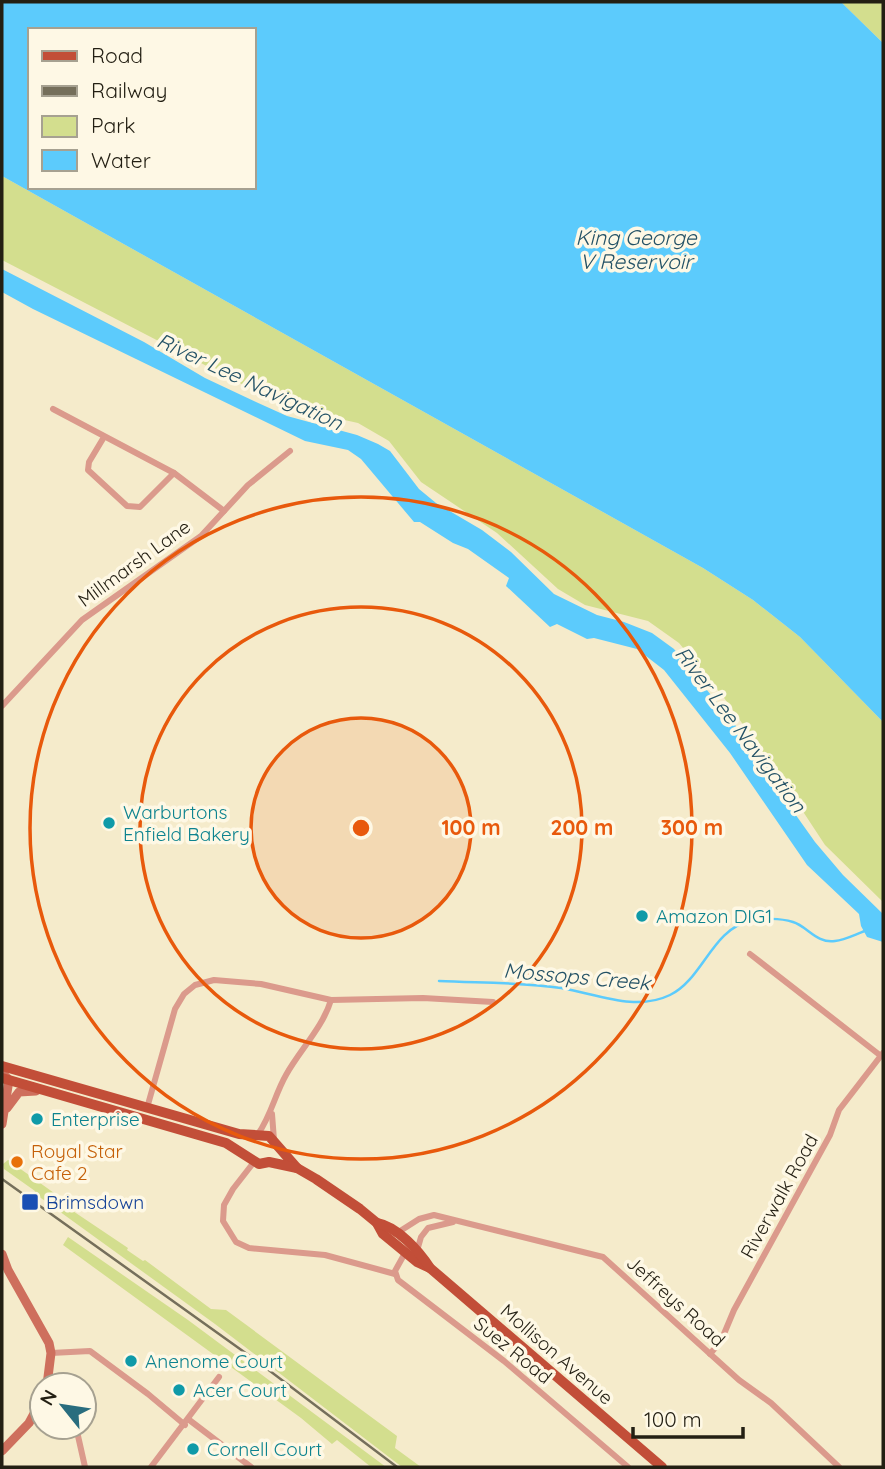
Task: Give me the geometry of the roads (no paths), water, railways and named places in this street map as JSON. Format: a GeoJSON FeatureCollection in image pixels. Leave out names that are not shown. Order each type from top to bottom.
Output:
{"type":"FeatureCollection","features":[{"type":"Feature","properties":{"kind":"main road","name":"Mollison Avenue"},"geometry":{"type":"LineString","coordinates":[[4,1074],[32,1073],[239,1135],[265,1134],[297,1168],[336,1192],[377,1223],[383,1234],[405,1253],[430,1268],[662,1467]]}},
{"type":"Feature","properties":{"kind":"main road","name":"Mollison Avenue"},"geometry":{"type":"LineString","coordinates":[[4,1074],[45,1090],[226,1143],[259,1164],[269,1162],[297,1168]]}},
{"type":"Feature","properties":{"kind":"main road"},"geometry":{"type":"LineString","coordinates":[[251,1159],[247,1146],[257,1135]]}},
{"type":"Feature","properties":{"kind":"main road"},"geometry":{"type":"LineString","coordinates":[[269,1162],[275,1155],[275,1142]]}},
{"type":"Feature","properties":{"kind":"main road","name":"Mollison Avenue"},"geometry":{"type":"LineString","coordinates":[[377,1223],[388,1225],[430,1268]]}},
{"type":"Feature","properties":{"kind":"street"},"geometry":{"type":"LineString","coordinates":[[53,409],[174,473],[224,511]]}},
{"type":"Feature","properties":{"kind":"street"},"geometry":{"type":"LineString","coordinates":[[104,437],[89,462],[88,470],[127,506],[140,507],[174,473]]}},
{"type":"Feature","properties":{"kind":"street","name":"Millmarsh Lane"},"geometry":{"type":"LineString","coordinates":[[2,706],[82,620],[201,536],[248,485],[290,451]]}},
{"type":"Feature","properties":{"kind":"street","name":"Riverwalk Road"},"geometry":{"type":"LineString","coordinates":[[710,1354],[721,1341],[734,1310],[830,1135],[839,1110],[882,1055],[750,954]]}},
{"type":"Feature","properties":{"kind":"street"},"geometry":{"type":"LineString","coordinates":[[147,1108],[175,1009],[184,993],[195,985],[214,980],[252,983],[331,1000],[423,998],[493,1002]]}},
{"type":"Feature","properties":{"kind":"street"},"geometry":{"type":"LineString","coordinates":[[257,1135],[271,1112],[283,1080],[321,1022],[331,1000]]}},
{"type":"Feature","properties":{"kind":"street"},"geometry":{"type":"LineString","coordinates":[[4,1074],[5,1112]]}},
{"type":"Feature","properties":{"kind":"street"},"geometry":{"type":"LineString","coordinates":[[2,1124],[10,1101],[19,1092],[45,1090]]}},
{"type":"Feature","properties":{"kind":"street"},"geometry":{"type":"LineString","coordinates":[[271,1112],[275,1142]]}},
{"type":"Feature","properties":{"kind":"street"},"geometry":{"type":"LineString","coordinates":[[251,1159],[224,1205],[223,1221],[236,1242],[249,1248],[325,1255],[396,1274],[405,1253]]}},
{"type":"Feature","properties":{"kind":"street","name":"Jeffreys Road"},"geometry":{"type":"LineString","coordinates":[[397,1233],[423,1217],[434,1216],[603,1257],[710,1354],[771,1403],[839,1467]]}},
{"type":"Feature","properties":{"kind":"street"},"geometry":{"type":"LineString","coordinates":[[417,1252],[421,1237],[428,1228],[458,1221]]}},
{"type":"Feature","properties":{"kind":"street"},"geometry":{"type":"LineString","coordinates":[[2,1254],[8,1270],[43,1332],[51,1353],[49,1371]]}},
{"type":"Feature","properties":{"kind":"street","name":"Suez Road"},"geometry":{"type":"LineString","coordinates":[[396,1274],[407,1288],[504,1361],[628,1467]]}},
{"type":"Feature","properties":{"kind":"street"},"geometry":{"type":"LineString","coordinates":[[51,1353],[90,1351],[250,1467]]}},
{"type":"Feature","properties":{"kind":"street"},"geometry":{"type":"LineString","coordinates":[[151,1467],[219,1377]]}},
{"type":"Feature","properties":{"kind":"street"},"geometry":{"type":"LineString","coordinates":[[2,1451],[28,1424]]}},
{"type":"Feature","properties":{"kind":"street"},"geometry":{"type":"LineString","coordinates":[[79,1441],[85,1467]]}},
{"type":"Feature","properties":{"kind":"water","name":"King George V Reservoir"},"geometry":{"type":"Polygon","coordinates":[[[2,2],[841,2],[883,43],[883,722],[800,637],[753,600],[703,568],[2,176],[2,2]]]}},
{"type":"Feature","properties":{"kind":"water"},"geometry":{"type":"Polygon","coordinates":[[[2,269],[144,342],[205,378],[256,402],[287,416],[357,435],[378,444],[390,451],[419,489],[511,552],[554,594],[597,615],[652,633],[674,649],[768,766],[788,804],[815,842],[843,875],[883,914],[883,942],[867,937],[859,914],[807,865],[730,753],[664,670],[637,649],[594,638],[587,639],[557,624],[550,627],[506,586],[509,578],[468,549],[453,543],[420,522],[414,522],[361,459],[348,450],[305,441],[33,309],[2,292],[2,269]]]}},
{"type":"Feature","properties":{"kind":"waterway","name":"Mossops Creek"},"geometry":{"type":"LineString","coordinates":[[439,981],[546,986],[616,1000],[643,1002],[657,1000],[681,988],[726,934],[750,921],[788,921],[829,941],[865,931]]}},
{"type":"Feature","properties":{"kind":"railway"},"geometry":{"type":"LineString","coordinates":[[2,1179],[254,1359],[397,1467]]}},
{"type":"Feature","properties":{"kind":"place","name":"Warburtons Enfield Bakery"},"geometry":{"type":"Point","coordinates":[109,823]}},
{"type":"Feature","properties":{"kind":"place","name":"Amazon DIG1"},"geometry":{"type":"Point","coordinates":[642,916]}},
{"type":"Feature","properties":{"kind":"place","name":"Enterprise"},"geometry":{"type":"Point","coordinates":[37,1119]}},
{"type":"Feature","properties":{"kind":"place","name":"Royal Star Cafe 2"},"geometry":{"type":"Point","coordinates":[17,1162]}},
{"type":"Feature","properties":{"kind":"place","name":"Brimsdown"},"geometry":{"type":"Point","coordinates":[30,1202]}},
{"type":"Feature","properties":{"kind":"place","name":"Anenome Court"},"geometry":{"type":"Point","coordinates":[131,1361]}},
{"type":"Feature","properties":{"kind":"place","name":"Acer Court"},"geometry":{"type":"Point","coordinates":[179,1390]}},
{"type":"Feature","properties":{"kind":"place","name":"Cornell Court"},"geometry":{"type":"Point","coordinates":[193,1449]}},
{"type":"Feature","properties":{"kind":"water label","name":"River Lee Navigation"},"geometry":{"type":"Point","coordinates":[250,381]}},
{"type":"Feature","properties":{"kind":"water label","name":"River Lee Navigation"},"geometry":{"type":"Point","coordinates":[741,729]}}]}
